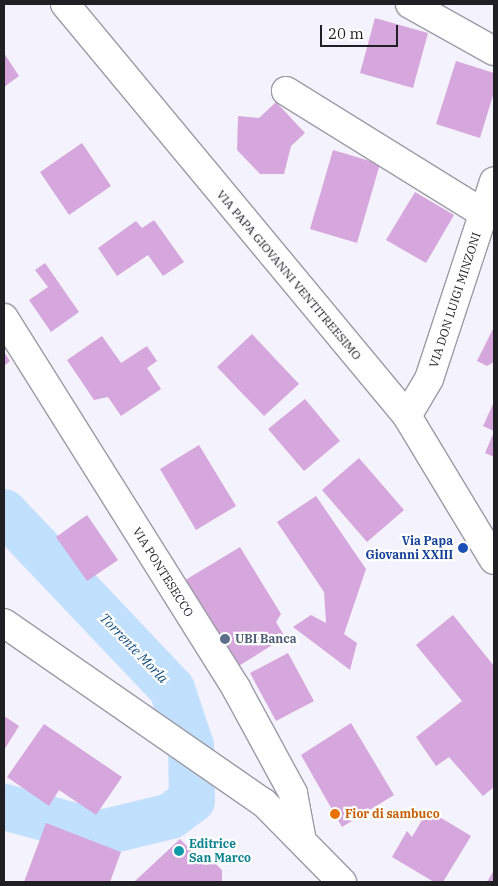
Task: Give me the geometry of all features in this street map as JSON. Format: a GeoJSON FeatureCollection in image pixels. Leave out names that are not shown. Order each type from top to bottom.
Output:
{"type":"FeatureCollection","features":[{"type":"Feature","properties":{"kind":"street","name":"VIA PAPA GIOVANNI VENTITREESIMO"},"geometry":{"type":"LineString","coordinates":[[65,4],[407,416],[494,560]]}},
{"type":"Feature","properties":{"kind":"street"},"geometry":{"type":"LineString","coordinates":[[410,4],[494,51]]}},
{"type":"Feature","properties":{"kind":"street"},"geometry":{"type":"LineString","coordinates":[[286,92],[483,213]]}},
{"type":"Feature","properties":{"kind":"street","name":"VIA DON LUIGI MINZONI"},"geometry":{"type":"LineString","coordinates":[[407,416],[428,379],[494,181]]}},
{"type":"Feature","properties":{"kind":"street","name":"VIA PONTESECCO"},"geometry":{"type":"LineString","coordinates":[[4,318],[236,688],[293,793],[301,836]]}},
{"type":"Feature","properties":{"kind":"street"},"geometry":{"type":"LineString","coordinates":[[4,623],[228,776],[301,836],[342,882]]}},
{"type":"Feature","properties":{"kind":"building"},"geometry":{"type":"Polygon","coordinates":[[[375,18],[428,33],[413,88],[360,73],[375,18]]]}},
{"type":"Feature","properties":{"kind":"building"},"geometry":{"type":"Polygon","coordinates":[[[4,53],[19,76],[4,87],[4,53]]]}},
{"type":"Feature","properties":{"kind":"building"},"geometry":{"type":"Polygon","coordinates":[[[456,61],[494,73],[494,92],[480,138],[436,124],[456,61]]]}},
{"type":"Feature","properties":{"kind":"building"},"geometry":{"type":"Polygon","coordinates":[[[276,102],[305,133],[291,146],[284,174],[260,174],[237,150],[238,116],[259,118],[276,102]]]}},
{"type":"Feature","properties":{"kind":"building"},"geometry":{"type":"Polygon","coordinates":[[[82,143],[111,186],[69,215],[40,172],[82,143]]]}},
{"type":"Feature","properties":{"kind":"building"},"geometry":{"type":"Polygon","coordinates":[[[333,150],[380,164],[357,243],[310,229],[333,150]]]}},
{"type":"Feature","properties":{"kind":"building"},"geometry":{"type":"Polygon","coordinates":[[[415,192],[454,215],[426,263],[386,240],[415,192]]]}},
{"type":"Feature","properties":{"kind":"building"},"geometry":{"type":"Polygon","coordinates":[[[154,220],[184,262],[163,276],[148,255],[117,276],[98,248],[136,221],[142,228],[154,220]]]}},
{"type":"Feature","properties":{"kind":"building"},"geometry":{"type":"Polygon","coordinates":[[[45,263],[79,312],[51,332],[29,300],[48,287],[35,270],[45,263]]]}},
{"type":"Feature","properties":{"kind":"building"},"geometry":{"type":"Polygon","coordinates":[[[494,327],[494,362],[487,366],[477,361],[494,327]]]}},
{"type":"Feature","properties":{"kind":"building"},"geometry":{"type":"Polygon","coordinates":[[[252,334],[299,384],[264,416],[217,367],[252,334]]]}},
{"type":"Feature","properties":{"kind":"building"},"geometry":{"type":"Polygon","coordinates":[[[102,336],[121,363],[147,346],[157,361],[147,368],[161,389],[121,416],[108,397],[94,400],[67,360],[102,336]]]}},
{"type":"Feature","properties":{"kind":"building"},"geometry":{"type":"Polygon","coordinates":[[[4,352],[10,361],[4,366],[4,352]]]}},
{"type":"Feature","properties":{"kind":"building"},"geometry":{"type":"Polygon","coordinates":[[[305,399],[340,441],[304,471],[268,429],[305,399]]]}},
{"type":"Feature","properties":{"kind":"building"},"geometry":{"type":"Polygon","coordinates":[[[494,402],[494,431],[483,426],[494,402]]]}},
{"type":"Feature","properties":{"kind":"building"},"geometry":{"type":"Polygon","coordinates":[[[494,432],[494,457],[485,453],[494,432]]]}},
{"type":"Feature","properties":{"kind":"building"},"geometry":{"type":"Polygon","coordinates":[[[199,445],[236,506],[196,530],[160,469],[199,445]]]}},
{"type":"Feature","properties":{"kind":"building"},"geometry":{"type":"Polygon","coordinates":[[[359,458],[404,510],[367,542],[322,490],[359,458]]]}},
{"type":"Feature","properties":{"kind":"building"},"geometry":{"type":"Polygon","coordinates":[[[316,496],[366,569],[344,634],[357,643],[350,670],[293,627],[311,615],[326,623],[324,592],[277,522],[316,496]]]}},
{"type":"Feature","properties":{"kind":"building"},"geometry":{"type":"Polygon","coordinates":[[[87,515],[118,560],[87,581],[56,537],[87,515]]]}},
{"type":"Feature","properties":{"kind":"building"},"geometry":{"type":"Polygon","coordinates":[[[240,547],[281,614],[276,622],[285,637],[234,669],[182,582],[240,547]]]}},
{"type":"Feature","properties":{"kind":"building"},"geometry":{"type":"Polygon","coordinates":[[[453,615],[494,666],[494,787],[483,796],[449,757],[436,766],[416,737],[462,701],[416,645],[453,615]]]}},
{"type":"Feature","properties":{"kind":"building"},"geometry":{"type":"Polygon","coordinates":[[[288,653],[314,701],[276,721],[250,673],[288,653]]]}},
{"type":"Feature","properties":{"kind":"building"},"geometry":{"type":"Polygon","coordinates":[[[4,716],[19,726],[4,750],[4,716]]]}},
{"type":"Feature","properties":{"kind":"building"},"geometry":{"type":"Polygon","coordinates":[[[351,723],[394,795],[342,827],[301,755],[351,723]]]}},
{"type":"Feature","properties":{"kind":"building"},"geometry":{"type":"Polygon","coordinates":[[[44,724],[122,777],[96,815],[59,790],[49,806],[7,777],[44,724]]]}},
{"type":"Feature","properties":{"kind":"building"},"geometry":{"type":"Polygon","coordinates":[[[428,810],[471,836],[443,882],[434,882],[392,857],[407,831],[412,837],[428,810]]]}},
{"type":"Feature","properties":{"kind":"building"},"geometry":{"type":"Polygon","coordinates":[[[46,823],[121,852],[110,882],[24,882],[46,823]]]}},
{"type":"Feature","properties":{"kind":"building","name":"Editrice San Marco"},"geometry":{"type":"Polygon","coordinates":[[[180,839],[205,865],[215,863],[222,870],[222,882],[134,882],[180,839]]]}},
{"type":"Feature","properties":{"kind":"building"},"geometry":{"type":"Polygon","coordinates":[[[494,870],[494,882],[487,882],[494,870]]]}},
{"type":"Feature","properties":{"kind":"waterway","name":"Torrente Morla"},"geometry":{"type":"LineString","coordinates":[[4,512],[172,689],[191,746],[192,800],[171,816],[100,833],[4,807]]}},
{"type":"Feature","properties":{"kind":"place","name":"Via Papa Giovanni XXIII"},"geometry":{"type":"Point","coordinates":[463,548]}},
{"type":"Feature","properties":{"kind":"place","name":"UBI Banca"},"geometry":{"type":"Point","coordinates":[225,639]}},
{"type":"Feature","properties":{"kind":"place","name":"Fior di sambuco"},"geometry":{"type":"Point","coordinates":[335,814]}},
{"type":"Feature","properties":{"kind":"place","name":"Editrice San Marco"},"geometry":{"type":"Point","coordinates":[179,851]}}]}
